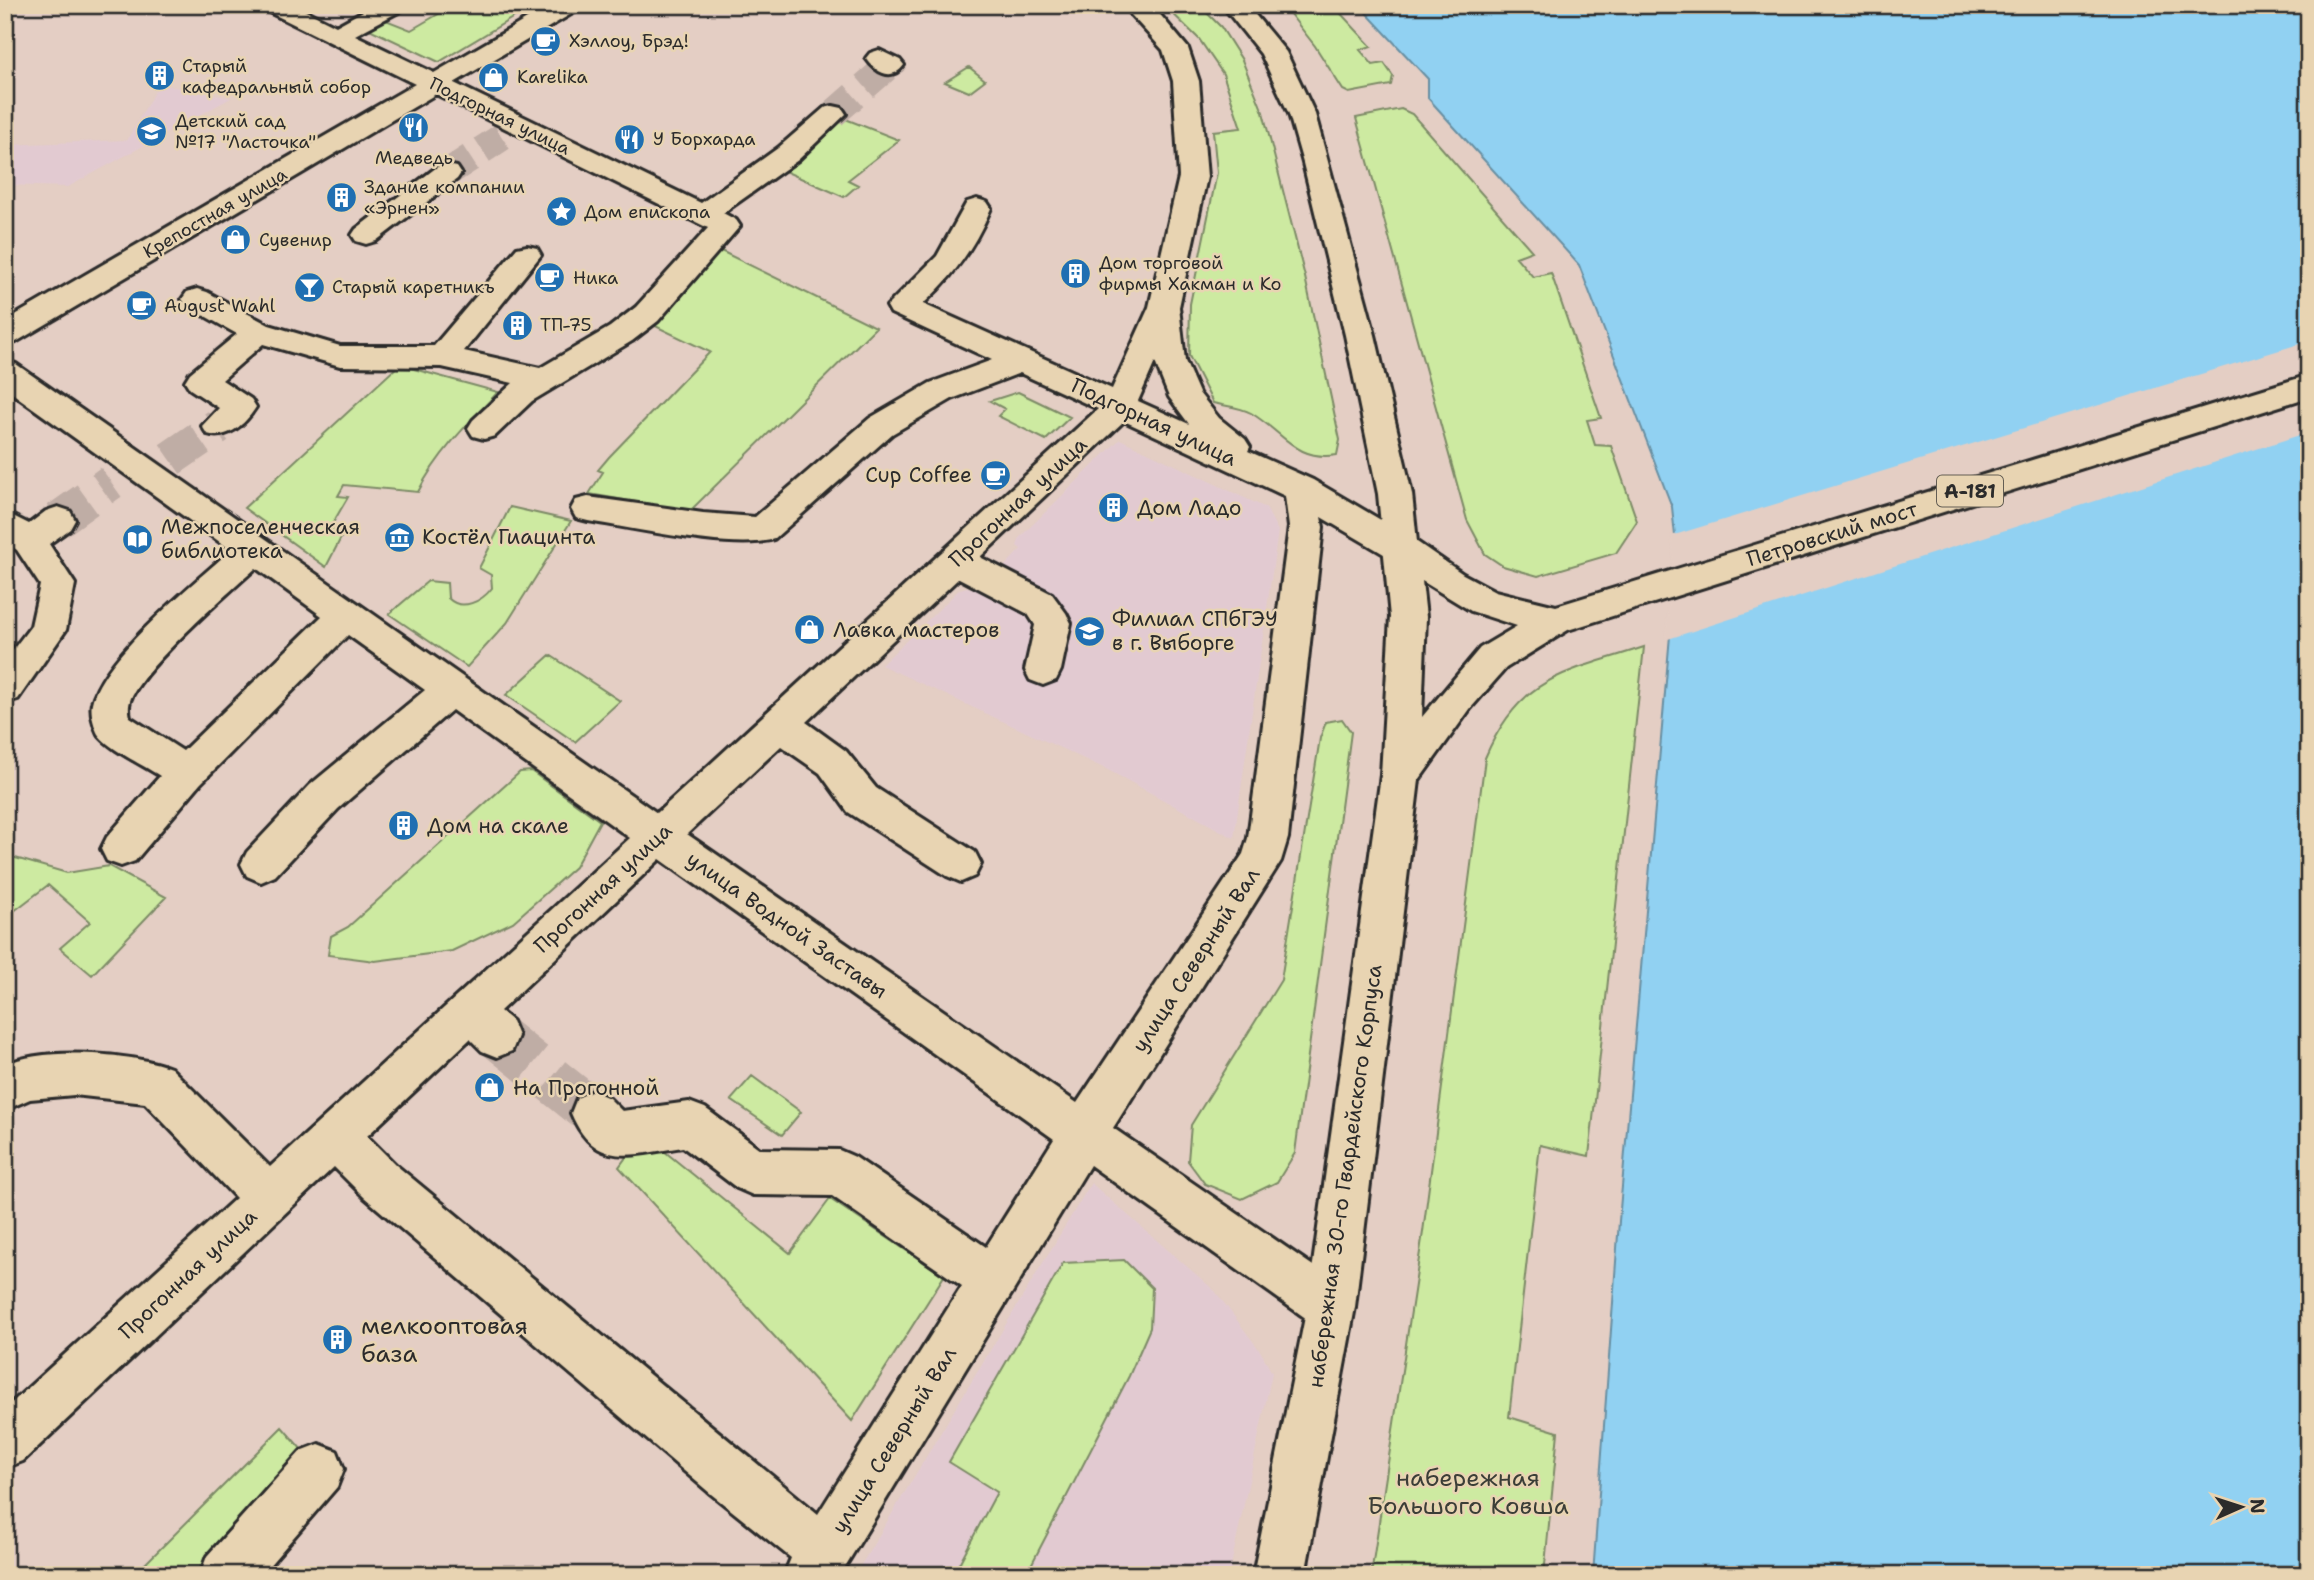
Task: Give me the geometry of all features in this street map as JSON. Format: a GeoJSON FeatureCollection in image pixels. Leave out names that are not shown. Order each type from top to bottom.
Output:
{"type":"FeatureCollection","features":[{"type":"Feature","properties":{"kind":"street","name":"Подгорная улица"},"geometry":{"type":"LineString","coordinates":[[274,5],[435,84],[511,131],[715,220]]}},
{"type":"Feature","properties":{"kind":"street"},"geometry":{"type":"LineString","coordinates":[[335,36],[393,5]]}},
{"type":"Feature","properties":{"kind":"street","name":"Крепостная улица"},"geometry":{"type":"LineString","coordinates":[[5,335],[569,5]]}},
{"type":"Feature","properties":{"kind":"street"},"geometry":{"type":"LineString","coordinates":[[1133,5],[1148,16],[1175,48],[1186,81],[1193,177],[1164,307],[1170,361],[1185,397],[1208,426],[1231,445],[1301,489]]}},
{"type":"Feature","properties":{"kind":"street","name":"набережная 30-го Гвардейского Корпуса"},"geometry":{"type":"LineString","coordinates":[[1234,5],[1273,52],[1302,114],[1317,163],[1395,494],[1408,617],[1400,775],[1331,1307],[1279,1575]]}},
{"type":"Feature","properties":{"kind":"street"},"geometry":{"type":"LineString","coordinates":[[484,428],[521,393],[621,334],[647,314],[715,220],[833,114]]}},
{"type":"Feature","properties":{"kind":"street"},"geometry":{"type":"LineString","coordinates":[[366,235],[447,173]]}},
{"type":"Feature","properties":{"kind":"street","name":"Подгорная улица"},"geometry":{"type":"LineString","coordinates":[[977,208],[964,240],[947,264],[902,306],[1301,489],[1401,548],[1461,590],[1484,602],[1515,612],[1556,620]]}},
{"type":"Feature","properties":{"kind":"street"},"geometry":{"type":"LineString","coordinates":[[442,357],[527,255]]}},
{"type":"Feature","properties":{"kind":"street"},"geometry":{"type":"LineString","coordinates":[[197,299],[258,332],[340,356],[442,357],[543,379]]}},
{"type":"Feature","properties":{"kind":"street","name":"Прогонная улица"},"geometry":{"type":"LineString","coordinates":[[5,1443],[336,1136],[484,1023],[660,835],[1120,406],[1164,307]]}},
{"type":"Feature","properties":{"kind":"street"},"geometry":{"type":"LineString","coordinates":[[218,426],[240,407],[201,381],[258,332]]}},
{"type":"Feature","properties":{"kind":"street"},"geometry":{"type":"LineString","coordinates":[[588,509],[703,526],[761,530],[881,426],[942,391],[1020,360]]}},
{"type":"Feature","properties":{"kind":"street","name":"улица Водной Заставы"},"geometry":{"type":"LineString","coordinates":[[5,372],[1331,1307]]}},
{"type":"Feature","properties":{"kind":"street","name":"Петровский мост"},"geometry":{"type":"LineString","coordinates":[[1556,620],[2309,386]]}},
{"type":"Feature","properties":{"kind":"street","name":"улица Северный Вал"},"geometry":{"type":"LineString","coordinates":[[817,1564],[1083,1134],[1261,861],[1268,838],[1305,539],[1301,489]]}},
{"type":"Feature","properties":{"kind":"street"},"geometry":{"type":"LineString","coordinates":[[5,688],[48,630],[58,584],[17,533],[58,520]]}},
{"type":"Feature","properties":{"kind":"street"},"geometry":{"type":"LineString","coordinates":[[187,773],[113,726],[110,703],[122,681],[167,631],[254,549]]}},
{"type":"Feature","properties":{"kind":"street"},"geometry":{"type":"LineString","coordinates":[[955,560],[1040,604],[1053,623],[1043,670]]}},
{"type":"Feature","properties":{"kind":"street"},"geometry":{"type":"LineString","coordinates":[[121,849],[187,773],[347,614]]}},
{"type":"Feature","properties":{"kind":"street","name":"набережная 30-го Гвардейского Корпуса"},"geometry":{"type":"LineString","coordinates":[[1400,775],[1457,698],[1493,658],[1556,620]]}},
{"type":"Feature","properties":{"kind":"street"},"geometry":{"type":"LineString","coordinates":[[261,864],[324,797],[451,689]]}},
{"type":"Feature","properties":{"kind":"street"},"geometry":{"type":"LineString","coordinates":[[779,723],[833,762],[862,800],[961,864]]}},
{"type":"Feature","properties":{"kind":"street"},"geometry":{"type":"LineString","coordinates":[[5,1089],[24,1078],[74,1074],[156,1083],[269,1199]]}},
{"type":"Feature","properties":{"kind":"street"},"geometry":{"type":"LineString","coordinates":[[593,1113],[614,1134],[689,1124],[753,1172],[839,1173],[994,1280]]}},
{"type":"Feature","properties":{"kind":"street"},"geometry":{"type":"LineString","coordinates":[[336,1136],[380,1181],[729,1476],[817,1564]]}},
{"type":"Feature","properties":{"kind":"street"},"geometry":{"type":"LineString","coordinates":[[226,1575],[319,1469]]}},
{"type":"Feature","properties":{"kind":"shaded area","name":"Детский сад №17 \"Ласточка\""},"geometry":{"type":"Polygon","coordinates":[[[159,84],[231,98],[68,187],[5,185],[5,145],[127,140],[159,84]]]}},
{"type":"Feature","properties":{"kind":"shaded area","name":"Филиал СПбГЭУ в г. Выборге"},"geometry":{"type":"Polygon","coordinates":[[[1120,439],[1266,508],[1278,531],[1234,838],[1108,770],[881,665],[960,589],[967,587],[982,590],[1021,549],[1017,546],[1020,537],[1120,439]]]}},
{"type":"Feature","properties":{"kind":"shaded area"},"geometry":{"type":"Polygon","coordinates":[[[1091,1183],[1215,1291],[1261,1352],[1272,1373],[1229,1575],[855,1575],[1091,1183]]]}},
{"type":"Feature","properties":{"kind":"green space"},"geometry":{"type":"Polygon","coordinates":[[[454,5],[534,5],[439,62],[365,27],[386,20],[411,30],[454,5]]]}},
{"type":"Feature","properties":{"kind":"green space"},"geometry":{"type":"Polygon","coordinates":[[[1164,5],[1199,5],[1221,27],[1242,60],[1263,112],[1305,277],[1340,440],[1337,455],[1323,456],[1300,450],[1251,413],[1213,403],[1189,356],[1190,304],[1217,173],[1213,131],[1241,128],[1223,74],[1199,39],[1164,5]]]}},
{"type":"Feature","properties":{"kind":"green space"},"geometry":{"type":"Polygon","coordinates":[[[1283,5],[1333,5],[1371,46],[1360,50],[1373,65],[1384,63],[1393,76],[1391,85],[1349,93],[1343,90],[1315,46],[1283,5]]]}},
{"type":"Feature","properties":{"kind":"green space"},"geometry":{"type":"Polygon","coordinates":[[[969,67],[985,80],[969,92],[945,82],[969,67]]]}},
{"type":"Feature","properties":{"kind":"green space"},"geometry":{"type":"Polygon","coordinates":[[[1401,109],[1412,114],[1532,251],[1516,257],[1533,277],[1551,273],[1601,418],[1587,420],[1595,445],[1611,446],[1637,521],[1616,553],[1538,576],[1503,566],[1485,554],[1467,520],[1356,118],[1401,109]]]}},
{"type":"Feature","properties":{"kind":"green space"},"geometry":{"type":"Polygon","coordinates":[[[843,118],[899,140],[848,180],[858,185],[844,197],[782,170],[843,118]]]}},
{"type":"Feature","properties":{"kind":"green space"},"geometry":{"type":"Polygon","coordinates":[[[721,251],[876,327],[690,511],[589,494],[603,472],[598,470],[609,457],[710,352],[649,323],[721,251]]]}},
{"type":"Feature","properties":{"kind":"green space"},"geometry":{"type":"Polygon","coordinates":[[[399,365],[498,392],[444,452],[418,492],[344,485],[338,496],[348,497],[330,528],[345,530],[326,567],[244,508],[399,365]]]}},
{"type":"Feature","properties":{"kind":"green space"},"geometry":{"type":"Polygon","coordinates":[[[1018,392],[1070,417],[1046,440],[998,416],[1005,409],[990,401],[1018,392]]]}},
{"type":"Feature","properties":{"kind":"green space"},"geometry":{"type":"Polygon","coordinates":[[[510,507],[571,521],[507,623],[467,667],[389,614],[428,581],[447,583],[448,598],[459,604],[472,603],[488,593],[492,588],[491,575],[479,568],[510,507]]]}},
{"type":"Feature","properties":{"kind":"green space","name":"набережная Большого Ковша"},"geometry":{"type":"Polygon","coordinates":[[[1644,647],[1589,1156],[1540,1145],[1509,1417],[1558,1432],[1544,1575],[1371,1575],[1423,1232],[1485,758],[1499,730],[1530,693],[1569,672],[1644,647]]]}},
{"type":"Feature","properties":{"kind":"green space"},"geometry":{"type":"Polygon","coordinates":[[[550,655],[620,701],[575,742],[506,695],[550,655]]]}},
{"type":"Feature","properties":{"kind":"green space"},"geometry":{"type":"Polygon","coordinates":[[[1342,719],[1351,732],[1295,1153],[1277,1182],[1242,1199],[1205,1184],[1188,1161],[1191,1125],[1281,980],[1320,738],[1326,722],[1342,719]]]}},
{"type":"Feature","properties":{"kind":"green space"},"geometry":{"type":"Polygon","coordinates":[[[531,771],[600,821],[575,867],[513,922],[452,951],[375,961],[328,955],[331,936],[348,927],[520,772],[531,771]]]}},
{"type":"Feature","properties":{"kind":"green space"},"geometry":{"type":"Polygon","coordinates":[[[5,855],[67,873],[109,866],[166,897],[92,975],[60,948],[90,922],[48,885],[5,918],[5,855]]]}},
{"type":"Feature","properties":{"kind":"green space"},"geometry":{"type":"Polygon","coordinates":[[[752,1076],[801,1112],[782,1135],[731,1100],[752,1076]]]}},
{"type":"Feature","properties":{"kind":"green space"},"geometry":{"type":"Polygon","coordinates":[[[643,1134],[790,1253],[830,1199],[944,1276],[852,1421],[619,1167],[643,1134]]]}},
{"type":"Feature","properties":{"kind":"green space"},"geometry":{"type":"Polygon","coordinates":[[[1124,1260],[1152,1288],[1150,1328],[1129,1376],[1026,1575],[953,1575],[997,1492],[949,1462],[1063,1263],[1124,1260]]]}},
{"type":"Feature","properties":{"kind":"green space"},"geometry":{"type":"Polygon","coordinates":[[[282,1427],[309,1458],[202,1575],[134,1575],[282,1427]]]}},
{"type":"Feature","properties":{"kind":"water"},"geometry":{"type":"Polygon","coordinates":[[[1359,5],[2309,5],[2309,1575],[1593,1575],[1619,1221],[1677,555],[1672,507],[1579,265],[1428,98],[1428,79],[1359,5]]]}},
{"type":"Feature","properties":{"kind":"pier"},"geometry":{"type":"Polygon","coordinates":[[[2309,341],[2309,432],[1665,640],[1673,555],[1671,536],[2309,341]]]}},
{"type":"Feature","properties":{"kind":"tunnel"},"geometry":{"type":"LineString","coordinates":[[833,114],[887,67]]}},
{"type":"Feature","properties":{"kind":"tunnel"},"geometry":{"type":"LineString","coordinates":[[447,173],[502,137]]}},
{"type":"Feature","properties":{"kind":"tunnel"},"geometry":{"type":"LineString","coordinates":[[170,459],[218,426]]}},
{"type":"Feature","properties":{"kind":"tunnel"},"geometry":{"type":"LineString","coordinates":[[58,520],[111,482]]}},
{"type":"Feature","properties":{"kind":"tunnel"},"geometry":{"type":"LineString","coordinates":[[497,1036],[593,1113]]}},
{"type":"Feature","properties":{"kind":"place","name":"Хэллоу, Брэд!"},"geometry":{"type":"Point","coordinates":[546,41]}},
{"type":"Feature","properties":{"kind":"place","name":"Старый кафедральный собор"},"geometry":{"type":"Point","coordinates":[159,76]}},
{"type":"Feature","properties":{"kind":"place","name":"Karelika"},"geometry":{"type":"Point","coordinates":[494,77]}},
{"type":"Feature","properties":{"kind":"place","name":"Медведь"},"geometry":{"type":"Point","coordinates":[414,127]}},
{"type":"Feature","properties":{"kind":"place","name":"Детский сад №17 \"Ласточка\""},"geometry":{"type":"Point","coordinates":[152,131]}},
{"type":"Feature","properties":{"kind":"place","name":"У Борхарда"},"geometry":{"type":"Point","coordinates":[630,139]}},
{"type":"Feature","properties":{"kind":"place","name":"Здание компании «Эрнен»"},"geometry":{"type":"Point","coordinates":[341,197]}},
{"type":"Feature","properties":{"kind":"place","name":"Дом епископа"},"geometry":{"type":"Point","coordinates":[561,212]}},
{"type":"Feature","properties":{"kind":"place","name":"Сувенир"},"geometry":{"type":"Point","coordinates":[236,240]}},
{"type":"Feature","properties":{"kind":"place","name":"Дом торговой фирмы Хакман и Ко"},"geometry":{"type":"Point","coordinates":[1076,273]}},
{"type":"Feature","properties":{"kind":"place","name":"Ника"},"geometry":{"type":"Point","coordinates":[550,278]}},
{"type":"Feature","properties":{"kind":"place","name":"Старый каретникъ"},"geometry":{"type":"Point","coordinates":[309,287]}},
{"type":"Feature","properties":{"kind":"place","name":"August Wahl"},"geometry":{"type":"Point","coordinates":[141,306]}},
{"type":"Feature","properties":{"kind":"place","name":"ТП-75"},"geometry":{"type":"Point","coordinates":[517,325]}},
{"type":"Feature","properties":{"kind":"place","name":"Cup Coffee"},"geometry":{"type":"Point","coordinates":[995,475]}},
{"type":"Feature","properties":{"kind":"place","name":"Дом Ладо"},"geometry":{"type":"Point","coordinates":[1114,508]}},
{"type":"Feature","properties":{"kind":"place","name":"Костёл Гиацинта"},"geometry":{"type":"Point","coordinates":[399,537]}},
{"type":"Feature","properties":{"kind":"place","name":"Межпоселенческая библиотека"},"geometry":{"type":"Point","coordinates":[138,539]}},
{"type":"Feature","properties":{"kind":"place","name":"Лавка мастеров"},"geometry":{"type":"Point","coordinates":[810,630]}},
{"type":"Feature","properties":{"kind":"place","name":"Филиал СПбГЭУ в г. Выборге"},"geometry":{"type":"Point","coordinates":[1089,631]}},
{"type":"Feature","properties":{"kind":"place","name":"Дом на скале"},"geometry":{"type":"Point","coordinates":[404,826]}},
{"type":"Feature","properties":{"kind":"place","name":"На Прогонной"},"geometry":{"type":"Point","coordinates":[490,1088]}},
{"type":"Feature","properties":{"kind":"place","name":"мелкооптовая база"},"geometry":{"type":"Point","coordinates":[338,1340]}}]}
